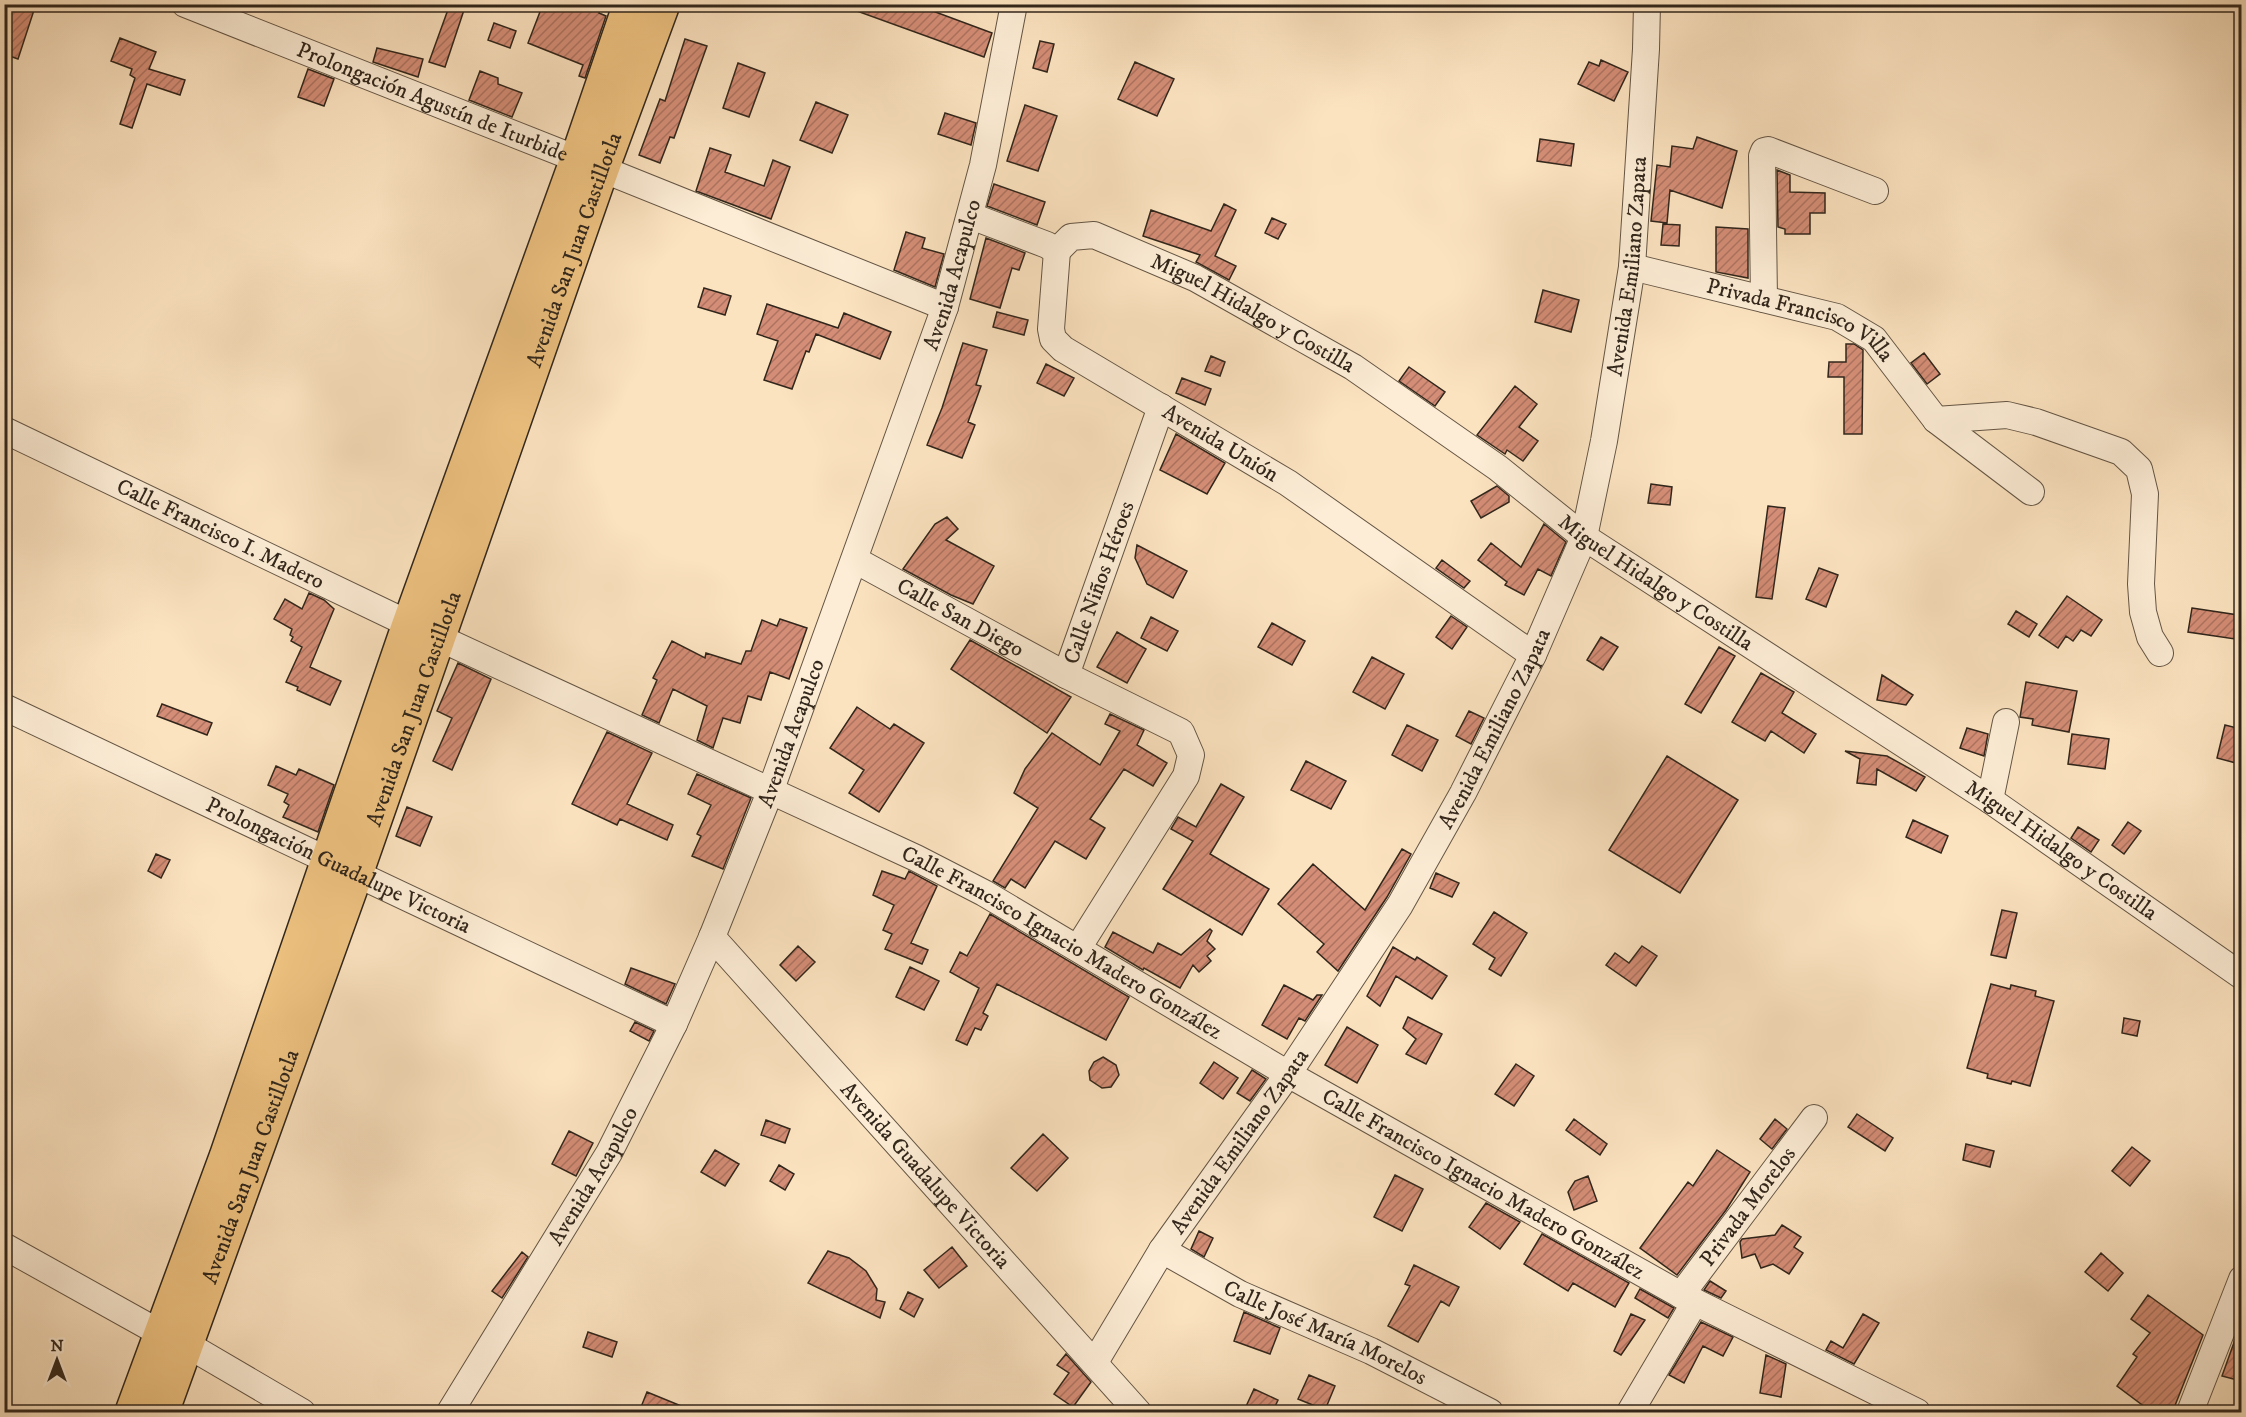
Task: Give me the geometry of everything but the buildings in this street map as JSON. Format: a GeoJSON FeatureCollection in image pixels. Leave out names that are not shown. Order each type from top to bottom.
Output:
{"type":"FeatureCollection","features":[{"type":"Feature","properties":{"kind":"main road","name":"Avenida San Juan Castillotla"},"geometry":{"type":"LineString","coordinates":[[132,1413],[173,1338],[356,874],[438,637],[590,164],[630,4]]}},
{"type":"Feature","properties":{"kind":"main road","name":"Avenida San Juan Castillotla"},"geometry":{"type":"LineString","coordinates":[[162,1413],[173,1338],[226,1157],[409,624],[590,164],[663,4]]}},
{"type":"Feature","properties":{"kind":"street","name":"Prolongación Agustín de Iturbide"},"geometry":{"type":"LineString","coordinates":[[185,4],[945,307]]}},
{"type":"Feature","properties":{"kind":"street","name":"Avenida Acapulco"},"geometry":{"type":"LineString","coordinates":[[450,1413],[609,1153],[674,1024],[712,938],[770,792],[945,307],[983,165],[1014,4]]}},
{"type":"Feature","properties":{"kind":"street","name":"Avenida Emiliano Zapata"},"geometry":{"type":"LineString","coordinates":[[1095,1362],[1162,1250],[1288,1074],[1400,905],[1463,794],[1533,655],[1584,537],[1604,441],[1632,267],[1647,4]]}},
{"type":"Feature","properties":{"kind":"street"},"geometry":{"type":"LineString","coordinates":[[1764,298],[1762,156],[1764,151],[1768,150],[1875,192]]}},
{"type":"Feature","properties":{"kind":"street"},"geometry":{"type":"LineString","coordinates":[[971,216],[1057,251]]}},
{"type":"Feature","properties":{"kind":"street","name":"Miguel Hidalgo y Costilla"},"geometry":{"type":"LineString","coordinates":[[1057,251],[1071,237],[1094,235],[1194,278],[1353,367],[1498,468],[1584,537],[1990,800],[2241,976]]}},
{"type":"Feature","properties":{"kind":"street","name":"Avenida Unión"},"geometry":{"type":"LineString","coordinates":[[1057,251],[1052,329],[1053,339],[1063,349],[1288,483],[1533,655]]}},
{"type":"Feature","properties":{"kind":"street","name":"Privada Francisco Villa"},"geometry":{"type":"LineString","coordinates":[[1632,267],[1837,317],[1874,339],[1936,420],[2031,492]]}},
{"type":"Feature","properties":{"kind":"street","name":"Calle Niños Héroes"},"geometry":{"type":"LineString","coordinates":[[1078,948],[1186,776],[1191,755],[1181,732],[1066,675],[1161,407]]}},
{"type":"Feature","properties":{"kind":"street"},"geometry":{"type":"LineString","coordinates":[[1936,420],[2007,415],[2036,422],[2121,452],[2139,469],[2145,494],[2141,584],[2143,612],[2150,637],[2160,653]]}},
{"type":"Feature","properties":{"kind":"street","name":"Calle Francisco I. Madero"},"geometry":{"type":"LineString","coordinates":[[4,429],[438,637]]}},
{"type":"Feature","properties":{"kind":"street","name":"Calle San Diego"},"geometry":{"type":"LineString","coordinates":[[855,560],[1066,675]]}},
{"type":"Feature","properties":{"kind":"street","name":"Calle Francisco Ignacio Madero González"},"geometry":{"type":"LineString","coordinates":[[438,637],[926,863],[984,893],[1288,1074],[1688,1299],[1917,1413]]}},
{"type":"Feature","properties":{"kind":"street","name":"Prolongación Guadalupe Victoria"},"geometry":{"type":"LineString","coordinates":[[4,707],[674,1024]]}},
{"type":"Feature","properties":{"kind":"street"},"geometry":{"type":"LineString","coordinates":[[1990,800],[2006,722]]}},
{"type":"Feature","properties":{"kind":"street","name":"Avenida Guadalupe Victoria"},"geometry":{"type":"LineString","coordinates":[[712,938],[1095,1362],[1138,1413]]}},
{"type":"Feature","properties":{"kind":"street","name":"Privada Morelos"},"geometry":{"type":"LineString","coordinates":[[1630,1413],[1688,1299],[1814,1118]]}},
{"type":"Feature","properties":{"kind":"street"},"geometry":{"type":"LineString","coordinates":[[4,1246],[173,1338],[302,1413]]}},
{"type":"Feature","properties":{"kind":"street","name":"Calle José María Morelos"},"geometry":{"type":"LineString","coordinates":[[1162,1250],[1240,1294],[1371,1351],[1490,1413]]}},
{"type":"Feature","properties":{"kind":"street"},"geometry":{"type":"LineString","coordinates":[[2190,1413],[2241,1279]]}}]}
